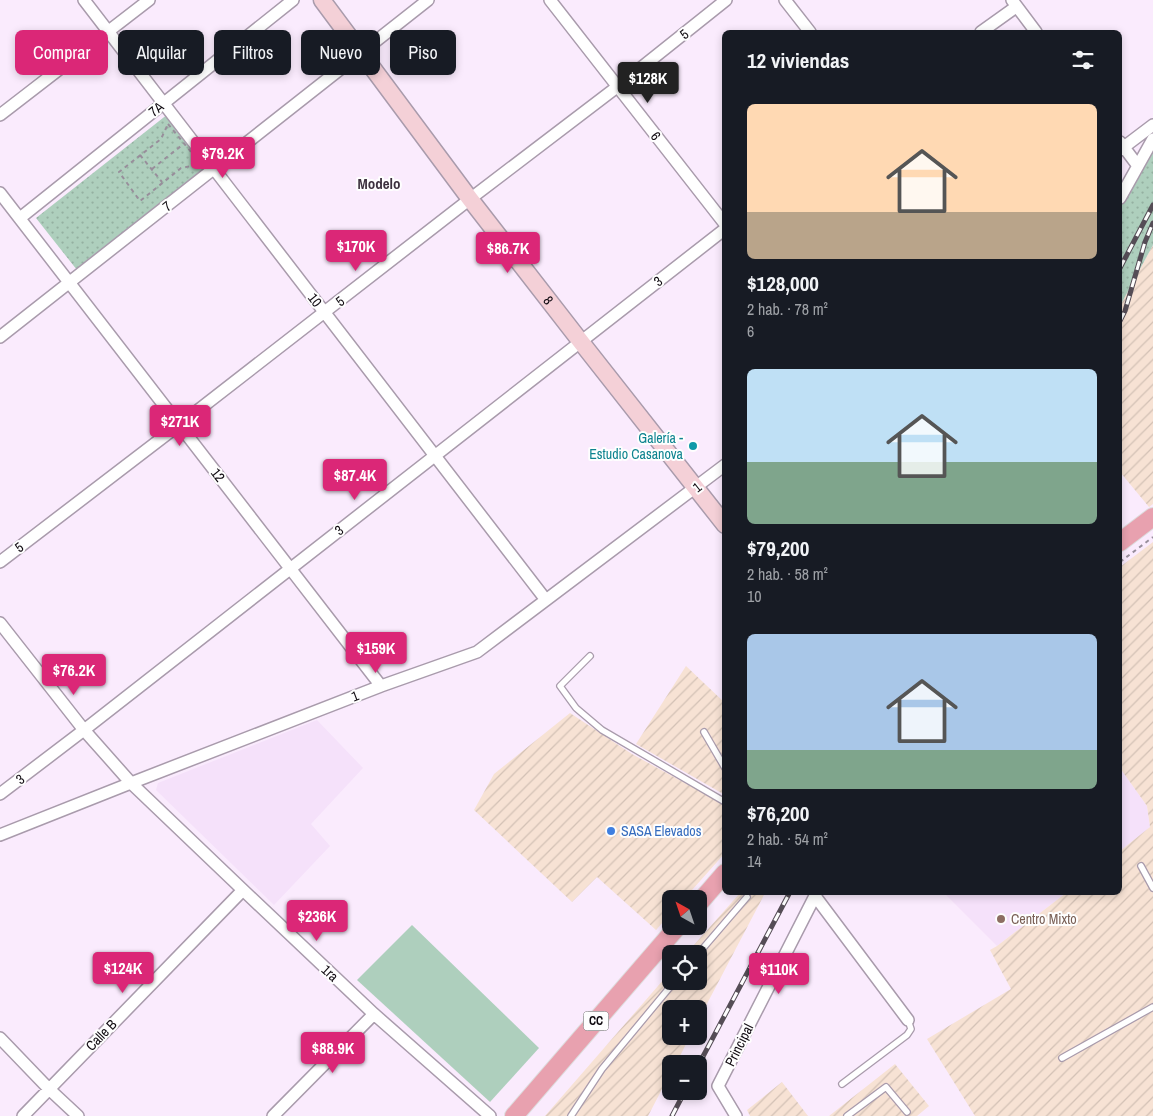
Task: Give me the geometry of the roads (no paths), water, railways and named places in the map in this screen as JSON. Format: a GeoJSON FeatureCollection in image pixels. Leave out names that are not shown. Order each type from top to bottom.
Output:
{"type":"FeatureCollection","features":[{"type":"Feature","properties":{"kind":"main road"},"geometry":{"type":"LineString","coordinates":[[1122,540],[1153,516]]}},
{"type":"Feature","properties":{"kind":"main road"},"geometry":{"type":"LineString","coordinates":[[708,893],[722,876]]}},
{"type":"Feature","properties":{"kind":"main road","name":"CC"},"geometry":{"type":"LineString","coordinates":[[514,1116],[670,935]]}},
{"type":"Feature","properties":{"kind":"street","name":"10"},"geometry":{"type":"LineString","coordinates":[[84,0],[106,30]]}},
{"type":"Feature","properties":{"kind":"street"},"geometry":{"type":"LineString","coordinates":[[108,32],[149,0]]}},
{"type":"Feature","properties":{"kind":"street","name":"7A"},"geometry":{"type":"LineString","coordinates":[[20,218],[292,0]]}},
{"type":"Feature","properties":{"kind":"street","name":"8"},"geometry":{"type":"LineString","coordinates":[[322,0],[345,30]]}},
{"type":"Feature","properties":{"kind":"street","name":"7"},"geometry":{"type":"LineString","coordinates":[[380,39],[428,0]]}},
{"type":"Feature","properties":{"kind":"street","name":"6"},"geometry":{"type":"LineString","coordinates":[[550,0],[722,220]]}},
{"type":"Feature","properties":{"kind":"street","name":"5"},"geometry":{"type":"LineString","coordinates":[[0,562],[617,87],[726,0]]}},
{"type":"Feature","properties":{"kind":"street"},"geometry":{"type":"LineString","coordinates":[[785,0],[808,30]]}},
{"type":"Feature","properties":{"kind":"street"},"geometry":{"type":"LineString","coordinates":[[983,30],[1014,3],[1034,30]]}},
{"type":"Feature","properties":{"kind":"street","name":"10"},"geometry":{"type":"LineString","coordinates":[[108,32],[546,600]]}},
{"type":"Feature","properties":{"kind":"street"},"geometry":{"type":"LineString","coordinates":[[0,115],[52,75]]}},
{"type":"Feature","properties":{"kind":"street","name":"7"},"geometry":{"type":"LineString","coordinates":[[0,337],[334,75]]}},
{"type":"Feature","properties":{"kind":"street","name":"8"},"geometry":{"type":"LineString","coordinates":[[378,75],[470,199],[722,521]]}},
{"type":"Feature","properties":{"kind":"street"},"geometry":{"type":"LineString","coordinates":[[1122,145],[1153,125]]}},
{"type":"Feature","properties":{"kind":"street"},"geometry":{"type":"LineString","coordinates":[[1122,194],[1153,139]]}},
{"type":"Feature","properties":{"kind":"street"},"geometry":{"type":"LineString","coordinates":[[1122,147],[1138,166]]}},
{"type":"Feature","properties":{"kind":"street","name":"12"},"geometry":{"type":"LineString","coordinates":[[0,192],[382,686]]}},
{"type":"Feature","properties":{"kind":"street","name":"3"},"geometry":{"type":"LineString","coordinates":[[0,794],[722,231]]}},
{"type":"Feature","properties":{"kind":"street","name":"1"},"geometry":{"type":"LineString","coordinates":[[0,835],[382,686],[477,652],[722,467]]}},
{"type":"Feature","properties":{"kind":"street","name":"1ra"},"geometry":{"type":"LineString","coordinates":[[0,623],[84,730],[131,783],[374,1014],[490,1116]]}},
{"type":"Feature","properties":{"kind":"street","name":"Calle B"},"geometry":{"type":"LineString","coordinates":[[23,1116],[243,890]]}},
{"type":"Feature","properties":{"kind":"street","name":"Principal"},"geometry":{"type":"LineString","coordinates":[[736,1116],[718,1086],[815,895]]}},
{"type":"Feature","properties":{"kind":"street"},"geometry":{"type":"LineString","coordinates":[[817,895],[908,1020]]}},
{"type":"Feature","properties":{"kind":"street"},"geometry":{"type":"LineString","coordinates":[[274,1116],[374,1014]]}},
{"type":"Feature","properties":{"kind":"street"},"geometry":{"type":"LineString","coordinates":[[0,1038],[78,1116]]}},
{"type":"Feature","properties":{"kind":"lane"},"geometry":{"type":"LineString","coordinates":[[590,656],[560,686],[576,708],[602,730],[722,800]]}},
{"type":"Feature","properties":{"kind":"lane"},"geometry":{"type":"LineString","coordinates":[[704,732],[722,763]]}},
{"type":"Feature","properties":{"kind":"lane"},"geometry":{"type":"LineString","coordinates":[[1141,866],[1153,888]]}},
{"type":"Feature","properties":{"kind":"lane"},"geometry":{"type":"LineString","coordinates":[[706,945],[747,897]]}},
{"type":"Feature","properties":{"kind":"lane"},"geometry":{"type":"LineString","coordinates":[[571,1116],[602,1069],[668,990]]}},
{"type":"Feature","properties":{"kind":"lane"},"geometry":{"type":"LineString","coordinates":[[1062,1058],[1153,1007]]}},
{"type":"Feature","properties":{"kind":"lane"},"geometry":{"type":"LineString","coordinates":[[842,1084],[907,1035],[911,1029],[908,1020]]}},
{"type":"Feature","properties":{"kind":"lane"},"geometry":{"type":"LineString","coordinates":[[848,1116],[886,1087],[907,1112]]}},
{"type":"Feature","properties":{"kind":"railway"},"geometry":{"type":"LineString","coordinates":[[1122,264],[1153,205]]}},
{"type":"Feature","properties":{"kind":"railway"},"geometry":{"type":"LineString","coordinates":[[1122,317],[1145,242],[1153,223]]}},
{"type":"Feature","properties":{"kind":"railway"},"geometry":{"type":"LineString","coordinates":[[704,1055],[788,895]]}},
{"type":"Feature","properties":{"kind":"railway"},"geometry":{"type":"LineString","coordinates":[[672,1116],[680,1100]]}},
{"type":"Feature","properties":{"kind":"place","name":"Galería - Estudio Casanova"},"geometry":{"type":"Point","coordinates":[693,446]}},
{"type":"Feature","properties":{"kind":"place","name":"SASA Elevados"},"geometry":{"type":"Point","coordinates":[611,831]}},
{"type":"Feature","properties":{"kind":"place","name":"Centro Mixto"},"geometry":{"type":"Point","coordinates":[1001,919]}},
{"type":"Feature","properties":{"kind":"district","name":"Modelo"},"geometry":{"type":"Point","coordinates":[379,183]}}]}
